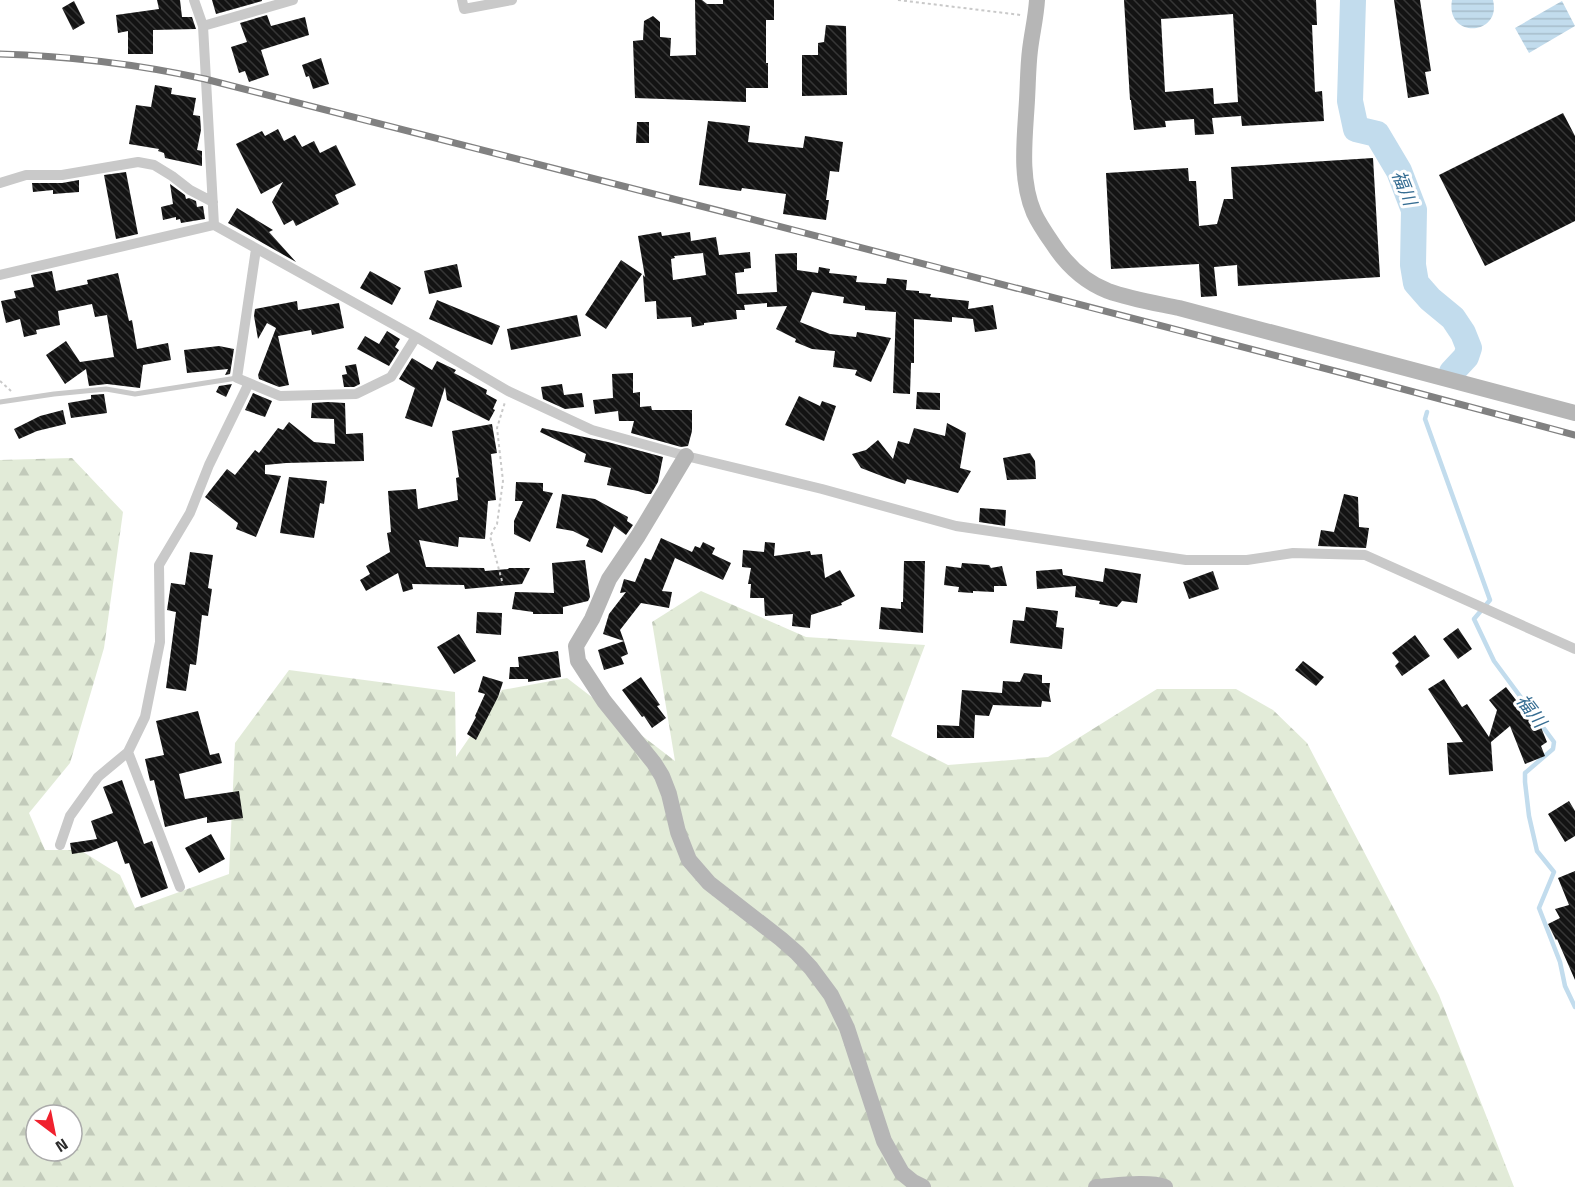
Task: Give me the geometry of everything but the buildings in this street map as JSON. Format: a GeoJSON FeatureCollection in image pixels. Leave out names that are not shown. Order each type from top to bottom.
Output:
{"type":"FeatureCollection","features":[{"type":"Feature","properties":{"kind":"street"},"geometry":{"type":"LineString","coordinates":[[195,0],[202,26],[214,225]]}},
{"type":"Feature","properties":{"kind":"street"},"geometry":{"type":"LineString","coordinates":[[202,26],[293,0]]}},
{"type":"Feature","properties":{"kind":"street"},"geometry":{"type":"LineString","coordinates":[[462,0],[465,9],[512,0]]}},
{"type":"Feature","properties":{"kind":"street"},"geometry":{"type":"LineString","coordinates":[[1037,8],[1030,50],[1025,137],[1027,192],[1034,213],[1070,266],[1106,290],[1126,296],[1575,413]]}},
{"type":"Feature","properties":{"kind":"street"},"geometry":{"type":"LineString","coordinates":[[0,183],[26,175],[62,175],[138,162],[154,165],[190,190],[213,202]]}},
{"type":"Feature","properties":{"kind":"street"},"geometry":{"type":"LineString","coordinates":[[0,275],[214,225],[508,391],[592,430],[956,526],[1186,560],[1247,560],[1293,553],[1365,555],[1575,649]]}},
{"type":"Feature","properties":{"kind":"street"},"geometry":{"type":"LineString","coordinates":[[256,249],[237,378],[280,396],[356,394],[392,377],[416,337]]}},
{"type":"Feature","properties":{"kind":"street"},"geometry":{"type":"LineString","coordinates":[[60,844],[70,816],[98,777],[128,752],[145,717],[160,642],[159,565],[190,513],[209,465],[249,383]]}},
{"type":"Feature","properties":{"kind":"street"},"geometry":{"type":"LineString","coordinates":[[686,456],[609,579],[592,619],[576,646],[578,661],[604,701],[662,776],[678,832],[689,860],[709,883],[797,953],[831,995],[847,1028],[884,1141],[902,1173],[923,1187]]}},
{"type":"Feature","properties":{"kind":"street"},"geometry":{"type":"LineString","coordinates":[[128,752],[180,887]]}},
{"type":"Feature","properties":{"kind":"street"},"geometry":{"type":"LineString","coordinates":[[1096,1187],[1136,1185],[1165,1187]]}},
{"type":"Feature","properties":{"kind":"lane"},"geometry":{"type":"LineString","coordinates":[[0,402],[106,389],[135,394],[237,378]]}},
{"type":"Feature","properties":{"kind":"path"},"geometry":{"type":"LineString","coordinates":[[898,0],[1037,8]]}},
{"type":"Feature","properties":{"kind":"path"},"geometry":{"type":"LineString","coordinates":[[502,581],[489,536],[497,524],[504,481],[497,428],[508,391]]}},
{"type":"Feature","properties":{"kind":"green space"},"geometry":{"type":"Polygon","coordinates":[[[72,458],[123,512],[104,648],[70,763],[29,813],[45,850],[80,850],[120,875],[135,908],[229,874],[235,743],[289,670],[455,692],[456,757],[502,690],[567,678],[675,761],[652,622],[701,591],[806,637],[925,645],[891,736],[948,765],[1048,757],[1157,689],[1236,689],[1273,710],[1307,743],[1439,995],[1514,1187],[0,1187],[0,460],[72,458]]]}},
{"type":"Feature","properties":{"kind":"water"},"geometry":{"type":"Polygon","coordinates":[[[1452,0],[1493,0],[1494,12],[1489,21],[1482,26],[1464,27],[1457,22],[1452,13],[1452,0]]]}},
{"type":"Feature","properties":{"kind":"water"},"geometry":{"type":"Polygon","coordinates":[[[1562,1],[1575,26],[1529,53],[1515,28],[1562,1]]]}},
{"type":"Feature","properties":{"kind":"waterway","name":"福川"},"geometry":{"type":"LineString","coordinates":[[1353,0],[1350,101],[1356,129],[1377,134],[1399,171],[1414,210],[1413,265],[1416,283],[1430,299],[1453,318],[1469,348],[1466,357],[1452,372]]}},
{"type":"Feature","properties":{"kind":"waterway","name":"福川"},"geometry":{"type":"LineString","coordinates":[[1427,412],[1425,419],[1490,600],[1474,619],[1494,661],[1554,742],[1553,749],[1525,773],[1525,782],[1529,816],[1537,851],[1554,872],[1539,908],[1560,962],[1565,986],[1575,1007]]}},
{"type":"Feature","properties":{"kind":"railway"},"geometry":{"type":"LineString","coordinates":[[0,54],[103,62],[205,79],[728,213],[1575,435]]}}]}
